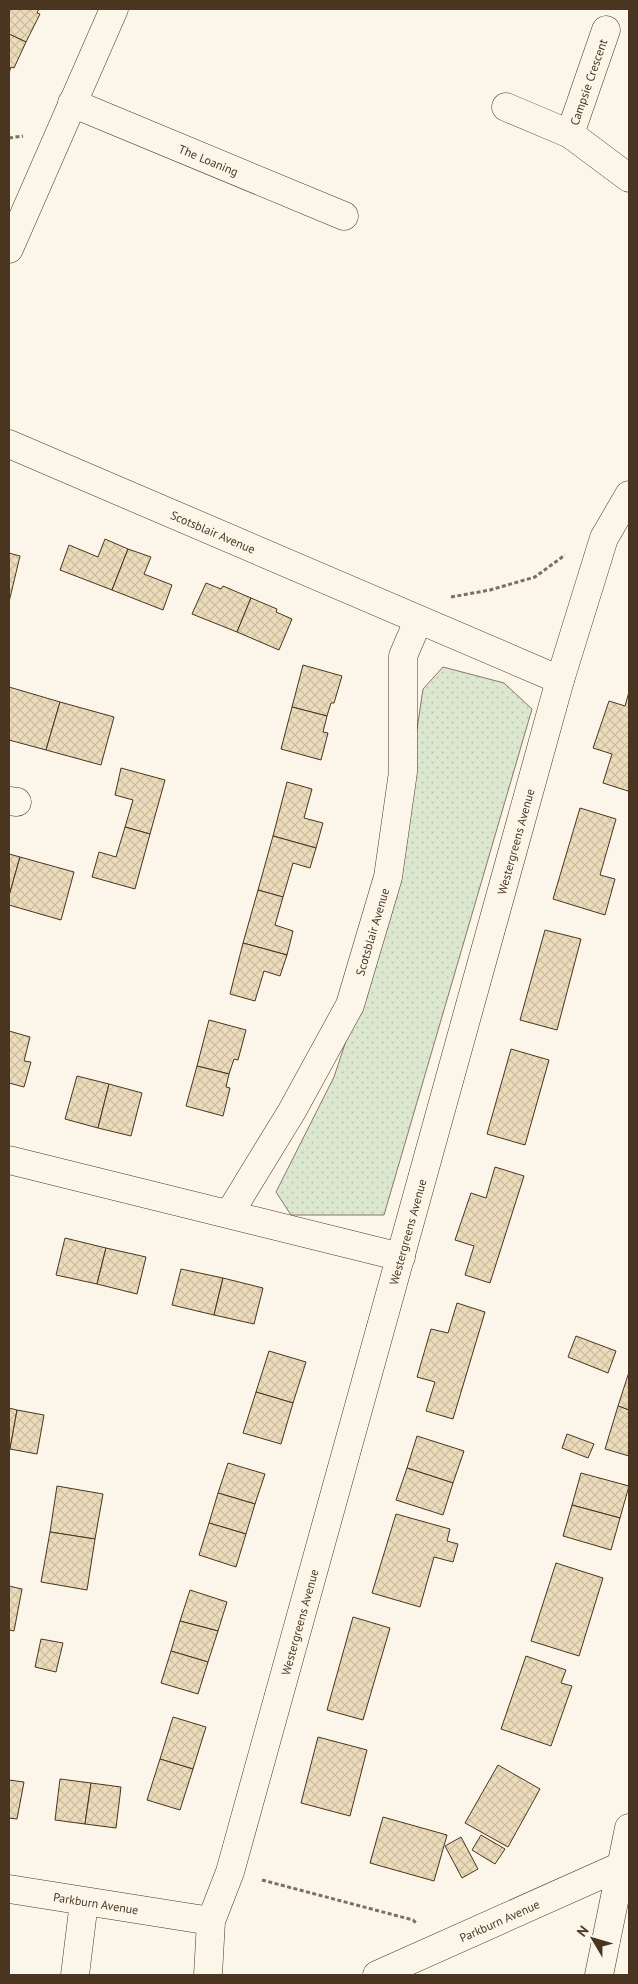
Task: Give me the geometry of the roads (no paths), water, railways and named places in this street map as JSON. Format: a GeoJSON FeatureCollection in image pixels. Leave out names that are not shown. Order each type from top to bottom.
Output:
{"type":"FeatureCollection","features":[{"type":"Feature","properties":{"kind":"street"},"geometry":{"type":"LineString","coordinates":[[9,248],[114,9]]}},
{"type":"Feature","properties":{"kind":"street","name":"Campsie Crescent"},"geometry":{"type":"LineString","coordinates":[[570,134],[606,30]]}},
{"type":"Feature","properties":{"kind":"street","name":"The Loaning"},"geometry":{"type":"LineString","coordinates":[[72,103],[344,216]]}},
{"type":"Feature","properties":{"kind":"street","name":"Campsie Crescent"},"geometry":{"type":"LineString","coordinates":[[506,107],[570,134],[629,178]]}},
{"type":"Feature","properties":{"kind":"street","name":"Scotsblair Avenue"},"geometry":{"type":"LineString","coordinates":[[9,444],[418,621],[560,680]]}},
{"type":"Feature","properties":{"kind":"street","name":"Westergreens Avenue"},"geometry":{"type":"LineString","coordinates":[[208,1975],[211,1921],[230,1872],[560,680],[604,538],[629,496]]}},
{"type":"Feature","properties":{"kind":"street","name":"Scotsblair Avenue"},"geometry":{"type":"LineString","coordinates":[[229,1214],[292,1110],[350,1005],[388,877],[403,772],[402,656],[418,621]]}},
{"type":"Feature","properties":{"kind":"street"},"geometry":{"type":"LineString","coordinates":[[9,1160],[401,1257]]}},
{"type":"Feature","properties":{"kind":"street"},"geometry":{"type":"LineString","coordinates":[[599,1975],[629,1828]]}},
{"type":"Feature","properties":{"kind":"street","name":"Parkburn Avenue"},"geometry":{"type":"LineString","coordinates":[[377,1975],[621,1866]]}},
{"type":"Feature","properties":{"kind":"street","name":"Parkburn Avenue"},"geometry":{"type":"LineString","coordinates":[[9,1889],[211,1921]]}},
{"type":"Feature","properties":{"kind":"street"},"geometry":{"type":"LineString","coordinates":[[75,1975],[84,1902]]}}]}
